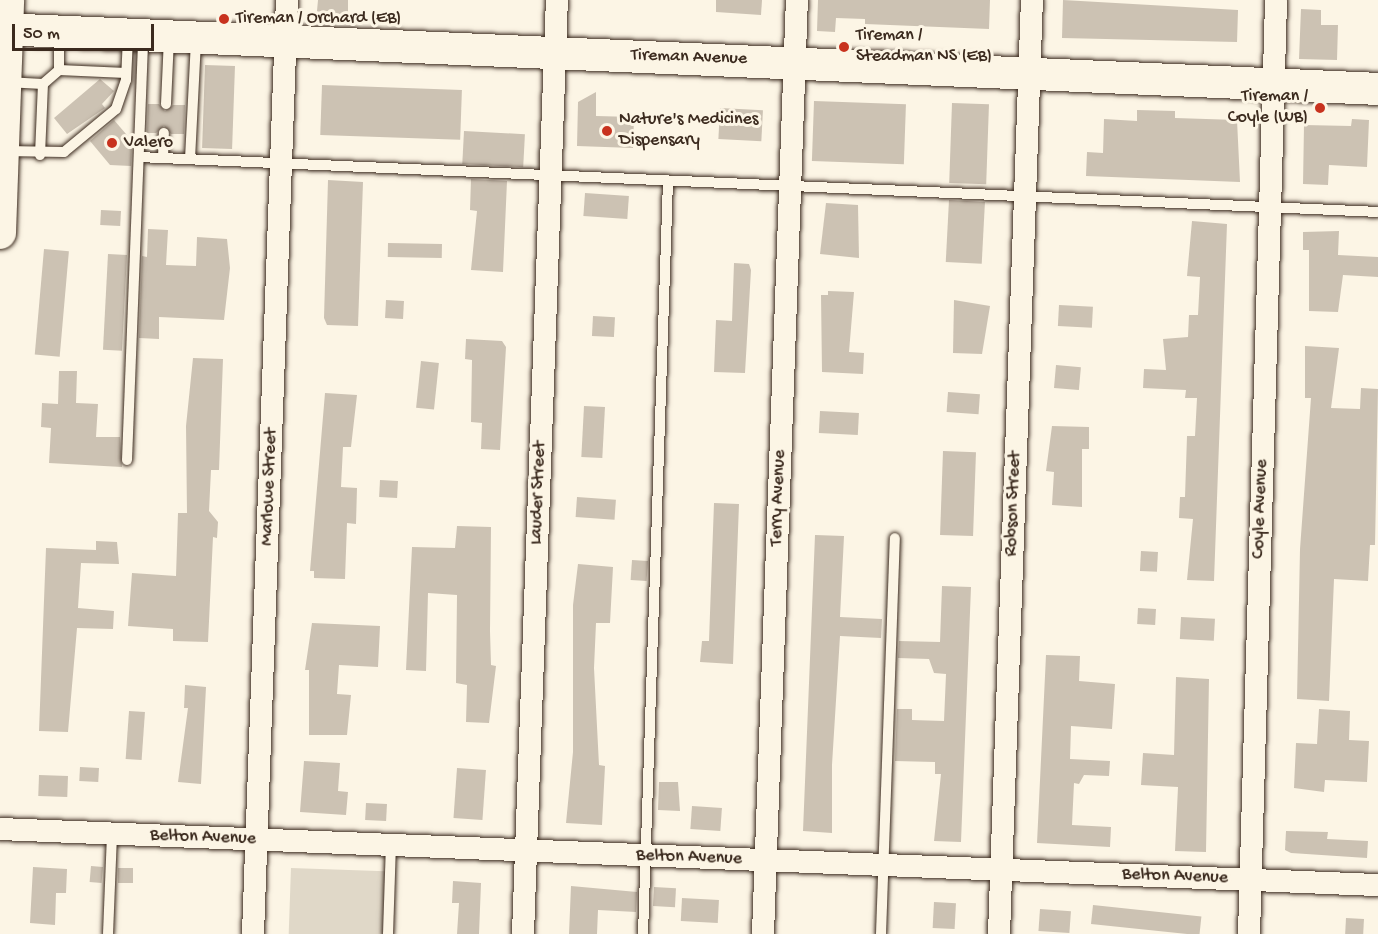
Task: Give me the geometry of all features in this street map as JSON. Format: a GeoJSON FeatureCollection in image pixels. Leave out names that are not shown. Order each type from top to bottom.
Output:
{"type":"FeatureCollection","features":[{"type":"Feature","properties":{"kind":"street","name":"Marlowe Street"},"geometry":{"type":"LineString","coordinates":[[253,934],[287,0]]}},
{"type":"Feature","properties":{"kind":"street","name":"Lauder Street"},"geometry":{"type":"LineString","coordinates":[[523,934],[557,0]]}},
{"type":"Feature","properties":{"kind":"street","name":"Terry Avenue"},"geometry":{"type":"LineString","coordinates":[[763,934],[797,0]]}},
{"type":"Feature","properties":{"kind":"street","name":"Robson Street"},"geometry":{"type":"LineString","coordinates":[[999,934],[1032,0]]}},
{"type":"Feature","properties":{"kind":"street","name":"Coyle Avenue"},"geometry":{"type":"LineString","coordinates":[[1249,934],[1276,0]]}},
{"type":"Feature","properties":{"kind":"street","name":"Tireman Avenue"},"geometry":{"type":"LineString","coordinates":[[5,20],[59,31],[1378,89]]}},
{"type":"Feature","properties":{"kind":"street"},"geometry":{"type":"LineString","coordinates":[[0,233],[5,20]]}},
{"type":"Feature","properties":{"kind":"street","name":"Belton Avenue"},"geometry":{"type":"LineString","coordinates":[[0,829],[884,867],[1378,885]]}},
{"type":"Feature","properties":{"kind":"lane"},"geometry":{"type":"LineString","coordinates":[[40,155],[44,84],[58,70],[59,31]]}},
{"type":"Feature","properties":{"kind":"lane"},"geometry":{"type":"LineString","coordinates":[[2,157],[64,152],[116,109],[126,73],[159,35]]}},
{"type":"Feature","properties":{"kind":"lane"},"geometry":{"type":"LineString","coordinates":[[159,35],[166,104]]}},
{"type":"Feature","properties":{"kind":"lane"},"geometry":{"type":"LineString","coordinates":[[127,460],[139,157],[159,35]]}},
{"type":"Feature","properties":{"kind":"lane"},"geometry":{"type":"LineString","coordinates":[[159,35],[190,159]]}},
{"type":"Feature","properties":{"kind":"lane"},"geometry":{"type":"LineString","coordinates":[[58,70],[126,73]]}},
{"type":"Feature","properties":{"kind":"lane"},"geometry":{"type":"LineString","coordinates":[[5,82],[44,84]]}},
{"type":"Feature","properties":{"kind":"lane"},"geometry":{"type":"LineString","coordinates":[[163,158],[164,133]]}},
{"type":"Feature","properties":{"kind":"lane"},"geometry":{"type":"LineString","coordinates":[[139,157],[1378,212]]}},
{"type":"Feature","properties":{"kind":"lane"},"geometry":{"type":"LineString","coordinates":[[643,934],[668,181]]}},
{"type":"Feature","properties":{"kind":"lane"},"geometry":{"type":"LineString","coordinates":[[881,934],[895,538]]}},
{"type":"Feature","properties":{"kind":"lane"},"geometry":{"type":"LineString","coordinates":[[108,934],[112,835]]}},
{"type":"Feature","properties":{"kind":"lane"},"geometry":{"type":"LineString","coordinates":[[388,934],[391,845]]}},
{"type":"Feature","properties":{"kind":"shaded area"},"geometry":{"type":"Polygon","coordinates":[[[291,868],[385,871],[383,934],[289,934],[291,868]]]}},
{"type":"Feature","properties":{"kind":"building"},"geometry":{"type":"Polygon","coordinates":[[[318,0],[348,0],[348,18],[324,17],[317,11],[318,0]]]}},
{"type":"Feature","properties":{"kind":"building"},"geometry":{"type":"Polygon","coordinates":[[[716,0],[762,0],[761,15],[716,12],[716,0]]]}},
{"type":"Feature","properties":{"kind":"building"},"geometry":{"type":"Polygon","coordinates":[[[818,0],[990,0],[989,29],[865,24],[865,19],[836,18],[835,32],[817,31],[818,0]]]}},
{"type":"Feature","properties":{"kind":"building"},"geometry":{"type":"Polygon","coordinates":[[[1063,0],[1238,10],[1237,42],[1062,38],[1063,0]]]}},
{"type":"Feature","properties":{"kind":"building"},"geometry":{"type":"Polygon","coordinates":[[[1301,9],[1321,10],[1321,25],[1338,25],[1337,60],[1299,59],[1301,9]]]}},
{"type":"Feature","properties":{"kind":"building"},"geometry":{"type":"Polygon","coordinates":[[[205,65],[235,66],[232,149],[202,148],[205,65]]]}},
{"type":"Feature","properties":{"kind":"building"},"geometry":{"type":"Polygon","coordinates":[[[100,79],[114,91],[102,104],[105,108],[67,134],[54,118],[100,79]]]}},
{"type":"Feature","properties":{"kind":"building"},"geometry":{"type":"Polygon","coordinates":[[[322,85],[462,90],[460,140],[320,135],[322,85]]]}},
{"type":"Feature","properties":{"kind":"building"},"geometry":{"type":"Polygon","coordinates":[[[596,92],[596,116],[634,117],[633,148],[577,146],[578,102],[596,92]]]}},
{"type":"Feature","properties":{"kind":"building"},"geometry":{"type":"Polygon","coordinates":[[[814,101],[906,104],[904,164],[812,161],[814,101]]]}},
{"type":"Feature","properties":{"kind":"building"},"geometry":{"type":"Polygon","coordinates":[[[952,103],[989,104],[986,184],[949,183],[952,103]]]}},
{"type":"Feature","properties":{"kind":"building"},"geometry":{"type":"Polygon","coordinates":[[[148,104],[159,104],[165,111],[173,105],[185,105],[184,134],[171,134],[164,126],[156,133],[147,133],[148,104]]]}},
{"type":"Feature","properties":{"kind":"building"},"geometry":{"type":"Polygon","coordinates":[[[720,108],[763,110],[761,141],[718,139],[720,108]]]}},
{"type":"Feature","properties":{"kind":"building"},"geometry":{"type":"Polygon","coordinates":[[[1137,110],[1175,111],[1175,118],[1237,120],[1240,182],[1086,176],[1087,152],[1103,153],[1104,119],[1137,121],[1137,110]]]}},
{"type":"Feature","properties":{"kind":"building"},"geometry":{"type":"Polygon","coordinates":[[[1352,119],[1369,120],[1367,167],[1329,165],[1328,185],[1303,184],[1304,125],[1351,126],[1352,119]]]}},
{"type":"Feature","properties":{"kind":"building"},"geometry":{"type":"Polygon","coordinates":[[[114,120],[132,141],[131,166],[110,165],[90,141],[114,120]]]}},
{"type":"Feature","properties":{"kind":"building"},"geometry":{"type":"Polygon","coordinates":[[[464,131],[525,134],[523,167],[462,164],[464,131]]]}},
{"type":"Feature","properties":{"kind":"building"},"geometry":{"type":"Polygon","coordinates":[[[471,179],[507,181],[503,272],[471,270],[477,211],[470,210],[471,179]]]}},
{"type":"Feature","properties":{"kind":"building"},"geometry":{"type":"Polygon","coordinates":[[[328,180],[363,182],[358,326],[327,325],[324,318],[328,180]]]}},
{"type":"Feature","properties":{"kind":"building"},"geometry":{"type":"Polygon","coordinates":[[[585,193],[629,196],[627,219],[583,216],[585,193]]]}},
{"type":"Feature","properties":{"kind":"building"},"geometry":{"type":"Polygon","coordinates":[[[949,200],[985,202],[982,264],[946,262],[949,200]]]}},
{"type":"Feature","properties":{"kind":"building"},"geometry":{"type":"Polygon","coordinates":[[[826,203],[858,205],[859,258],[820,254],[826,203]]]}},
{"type":"Feature","properties":{"kind":"building"},"geometry":{"type":"Polygon","coordinates":[[[101,210],[121,211],[120,226],[100,225],[101,210]]]}},
{"type":"Feature","properties":{"kind":"building"},"geometry":{"type":"Polygon","coordinates":[[[1192,221],[1227,224],[1214,581],[1187,580],[1193,519],[1179,518],[1180,497],[1185,497],[1187,436],[1195,436],[1197,398],[1185,398],[1186,390],[1143,388],[1144,369],[1166,370],[1163,339],[1188,337],[1189,315],[1198,315],[1200,277],[1187,276],[1192,221]]]}},
{"type":"Feature","properties":{"kind":"building"},"geometry":{"type":"Polygon","coordinates":[[[148,229],[168,230],[166,265],[196,266],[197,237],[227,239],[230,268],[224,320],[159,317],[159,339],[139,338],[142,256],[147,257],[148,229]]]}},
{"type":"Feature","properties":{"kind":"building"},"geometry":{"type":"Polygon","coordinates":[[[1339,231],[1338,255],[1378,257],[1378,277],[1343,275],[1338,312],[1309,311],[1309,250],[1303,250],[1303,232],[1339,231]]]}},
{"type":"Feature","properties":{"kind":"building"},"geometry":{"type":"Polygon","coordinates":[[[388,243],[442,244],[442,258],[388,257],[388,243]]]}},
{"type":"Feature","properties":{"kind":"building"},"geometry":{"type":"Polygon","coordinates":[[[44,249],[69,251],[60,357],[35,355],[44,249]]]}},
{"type":"Feature","properties":{"kind":"building"},"geometry":{"type":"Polygon","coordinates":[[[108,254],[127,255],[122,351],[103,350],[108,254]]]}},
{"type":"Feature","properties":{"kind":"building"},"geometry":{"type":"Polygon","coordinates":[[[734,263],[749,264],[751,270],[745,373],[714,372],[716,320],[732,321],[734,263]]]}},
{"type":"Feature","properties":{"kind":"building"},"geometry":{"type":"Polygon","coordinates":[[[828,291],[854,292],[849,352],[864,353],[863,374],[822,372],[821,295],[828,295],[828,291]]]}},
{"type":"Feature","properties":{"kind":"building"},"geometry":{"type":"Polygon","coordinates":[[[386,300],[404,301],[403,319],[385,318],[386,300]]]}},
{"type":"Feature","properties":{"kind":"building"},"geometry":{"type":"Polygon","coordinates":[[[954,300],[990,306],[982,354],[953,353],[954,300]]]}},
{"type":"Feature","properties":{"kind":"building"},"geometry":{"type":"Polygon","coordinates":[[[1059,305],[1093,307],[1092,328],[1058,326],[1059,305]]]}},
{"type":"Feature","properties":{"kind":"building"},"geometry":{"type":"Polygon","coordinates":[[[593,316],[615,317],[614,337],[592,336],[593,316]]]}},
{"type":"Feature","properties":{"kind":"building"},"geometry":{"type":"Polygon","coordinates":[[[466,339],[502,341],[506,347],[500,450],[481,449],[482,423],[471,422],[472,360],[465,359],[466,339]]]}},
{"type":"Feature","properties":{"kind":"building"},"geometry":{"type":"Polygon","coordinates":[[[1305,346],[1339,348],[1331,408],[1360,409],[1361,388],[1378,389],[1375,545],[1370,545],[1368,581],[1334,579],[1329,701],[1297,699],[1300,549],[1311,398],[1305,398],[1305,346]]]}},
{"type":"Feature","properties":{"kind":"building"},"geometry":{"type":"Polygon","coordinates":[[[193,358],[223,359],[219,470],[211,470],[209,511],[218,522],[217,538],[213,537],[208,642],[173,641],[173,629],[128,626],[132,573],[176,576],[178,513],[187,513],[186,426],[193,358]]]}},
{"type":"Feature","properties":{"kind":"building"},"geometry":{"type":"Polygon","coordinates":[[[421,361],[439,363],[434,410],[416,408],[421,361]]]}},
{"type":"Feature","properties":{"kind":"building"},"geometry":{"type":"Polygon","coordinates":[[[1056,365],[1081,367],[1079,390],[1054,388],[1056,365]]]}},
{"type":"Feature","properties":{"kind":"building"},"geometry":{"type":"Polygon","coordinates":[[[59,371],[77,371],[76,403],[98,404],[96,437],[120,437],[122,467],[49,463],[51,428],[41,427],[42,403],[58,404],[59,371]]]}},
{"type":"Feature","properties":{"kind":"building"},"geometry":{"type":"Polygon","coordinates":[[[948,392],[980,394],[979,414],[947,412],[948,392]]]}},
{"type":"Feature","properties":{"kind":"building"},"geometry":{"type":"Polygon","coordinates":[[[325,393],[357,395],[351,447],[343,447],[341,487],[357,488],[356,524],[347,523],[345,579],[314,578],[314,571],[310,571],[325,393]]]}},
{"type":"Feature","properties":{"kind":"building"},"geometry":{"type":"Polygon","coordinates":[[[584,406],[605,407],[602,458],[581,457],[584,406]]]}},
{"type":"Feature","properties":{"kind":"building"},"geometry":{"type":"Polygon","coordinates":[[[820,411],[859,413],[858,435],[819,433],[820,411]]]}},
{"type":"Feature","properties":{"kind":"building"},"geometry":{"type":"Polygon","coordinates":[[[1052,426],[1089,427],[1089,449],[1082,449],[1082,507],[1052,505],[1054,472],[1046,471],[1052,426]]]}},
{"type":"Feature","properties":{"kind":"building"},"geometry":{"type":"Polygon","coordinates":[[[943,451],[976,452],[973,536],[940,535],[943,451]]]}},
{"type":"Feature","properties":{"kind":"building"},"geometry":{"type":"Polygon","coordinates":[[[380,480],[398,481],[397,498],[379,497],[380,480]]]}},
{"type":"Feature","properties":{"kind":"building"},"geometry":{"type":"Polygon","coordinates":[[[577,497],[616,500],[615,520],[576,517],[577,497]]]}},
{"type":"Feature","properties":{"kind":"building"},"geometry":{"type":"Polygon","coordinates":[[[714,503],[739,504],[733,664],[700,662],[702,641],[709,641],[714,503]]]}},
{"type":"Feature","properties":{"kind":"building"},"geometry":{"type":"Polygon","coordinates":[[[457,526],[491,527],[491,665],[496,666],[489,723],[466,722],[467,685],[456,683],[457,595],[428,593],[426,671],[406,670],[412,547],[455,548],[457,526]]]}},
{"type":"Feature","properties":{"kind":"building"},"geometry":{"type":"Polygon","coordinates":[[[815,535],[844,536],[840,617],[882,619],[881,638],[840,636],[832,765],[832,833],[803,831],[815,535]]]}},
{"type":"Feature","properties":{"kind":"building"},"geometry":{"type":"Polygon","coordinates":[[[96,541],[117,542],[119,564],[81,563],[78,608],[114,611],[113,629],[77,628],[68,732],[39,731],[46,548],[96,550],[96,541]]]}},
{"type":"Feature","properties":{"kind":"building"},"geometry":{"type":"Polygon","coordinates":[[[1141,551],[1158,552],[1157,572],[1140,571],[1141,551]]]}},
{"type":"Feature","properties":{"kind":"building"},"geometry":{"type":"Polygon","coordinates":[[[632,560],[648,561],[647,581],[631,580],[632,560]]]}},
{"type":"Feature","properties":{"kind":"building"},"geometry":{"type":"Polygon","coordinates":[[[578,564],[613,567],[610,623],[596,623],[594,668],[599,765],[605,766],[602,825],[566,823],[573,752],[573,605],[578,564]]]}},
{"type":"Feature","properties":{"kind":"building"},"geometry":{"type":"Polygon","coordinates":[[[942,586],[971,587],[961,842],[934,841],[941,774],[935,774],[935,762],[895,761],[897,709],[912,709],[912,720],[944,721],[946,674],[934,673],[929,659],[898,658],[899,641],[940,642],[942,586]]]}},
{"type":"Feature","properties":{"kind":"building"},"geometry":{"type":"Polygon","coordinates":[[[1138,608],[1156,609],[1155,625],[1137,624],[1138,608]]]}},
{"type":"Feature","properties":{"kind":"building"},"geometry":{"type":"Polygon","coordinates":[[[1181,617],[1215,619],[1214,641],[1180,639],[1181,617]]]}},
{"type":"Feature","properties":{"kind":"building"},"geometry":{"type":"Polygon","coordinates":[[[312,623],[380,626],[378,667],[339,665],[337,694],[351,695],[347,735],[309,735],[309,670],[305,670],[312,623]]]}},
{"type":"Feature","properties":{"kind":"building"},"geometry":{"type":"Polygon","coordinates":[[[1046,655],[1080,656],[1079,681],[1115,684],[1112,729],[1071,726],[1070,759],[1110,761],[1109,776],[1084,775],[1079,784],[1074,783],[1072,825],[1111,827],[1110,847],[1037,843],[1046,655]]]}},
{"type":"Feature","properties":{"kind":"building"},"geometry":{"type":"Polygon","coordinates":[[[1176,677],[1209,679],[1206,852],[1175,851],[1178,787],[1141,785],[1143,753],[1174,755],[1176,677]]]}},
{"type":"Feature","properties":{"kind":"building"},"geometry":{"type":"Polygon","coordinates":[[[185,685],[206,687],[201,784],[178,782],[188,708],[184,708],[185,685]]]}},
{"type":"Feature","properties":{"kind":"building"},"geometry":{"type":"Polygon","coordinates":[[[1319,709],[1350,711],[1349,740],[1369,741],[1367,782],[1325,780],[1324,792],[1294,788],[1296,743],[1317,744],[1319,709]]]}},
{"type":"Feature","properties":{"kind":"building"},"geometry":{"type":"Polygon","coordinates":[[[129,711],[145,712],[142,760],[126,759],[129,711]]]}},
{"type":"Feature","properties":{"kind":"building"},"geometry":{"type":"Polygon","coordinates":[[[304,761],[340,763],[338,791],[348,792],[346,815],[300,812],[304,761]]]}},
{"type":"Feature","properties":{"kind":"building"},"geometry":{"type":"Polygon","coordinates":[[[80,767],[99,768],[98,782],[79,781],[80,767]]]}},
{"type":"Feature","properties":{"kind":"building"},"geometry":{"type":"Polygon","coordinates":[[[457,768],[486,770],[482,820],[454,818],[457,768]]]}},
{"type":"Feature","properties":{"kind":"building"},"geometry":{"type":"Polygon","coordinates":[[[39,775],[68,776],[67,797],[38,796],[39,775]]]}},
{"type":"Feature","properties":{"kind":"building"},"geometry":{"type":"Polygon","coordinates":[[[659,782],[678,782],[680,811],[658,810],[659,782]]]}},
{"type":"Feature","properties":{"kind":"building"},"geometry":{"type":"Polygon","coordinates":[[[366,803],[387,804],[386,821],[365,820],[366,803]]]}},
{"type":"Feature","properties":{"kind":"building"},"geometry":{"type":"Polygon","coordinates":[[[692,806],[722,808],[720,831],[690,829],[692,806]]]}},
{"type":"Feature","properties":{"kind":"building"},"geometry":{"type":"Polygon","coordinates":[[[1286,831],[1328,832],[1327,839],[1368,841],[1367,858],[1291,853],[1285,850],[1286,831]]]}},
{"type":"Feature","properties":{"kind":"building"},"geometry":{"type":"Polygon","coordinates":[[[91,866],[103,867],[102,883],[90,882],[91,866]]]}},
{"type":"Feature","properties":{"kind":"building"},"geometry":{"type":"Polygon","coordinates":[[[33,867],[67,869],[66,893],[56,893],[55,925],[30,923],[33,867]]]}},
{"type":"Feature","properties":{"kind":"building"},"geometry":{"type":"Polygon","coordinates":[[[118,868],[133,868],[133,883],[118,883],[118,868]]]}},
{"type":"Feature","properties":{"kind":"building"},"geometry":{"type":"Polygon","coordinates":[[[453,881],[481,883],[479,934],[457,934],[459,903],[452,903],[453,881]]]}},
{"type":"Feature","properties":{"kind":"building"},"geometry":{"type":"Polygon","coordinates":[[[571,886],[637,892],[636,912],[598,910],[597,934],[569,934],[571,886]]]}},
{"type":"Feature","properties":{"kind":"building"},"geometry":{"type":"Polygon","coordinates":[[[654,887],[676,888],[675,907],[653,906],[654,887]]]}},
{"type":"Feature","properties":{"kind":"building"},"geometry":{"type":"Polygon","coordinates":[[[682,898],[719,900],[718,923],[681,921],[682,898]]]}},
{"type":"Feature","properties":{"kind":"building"},"geometry":{"type":"Polygon","coordinates":[[[934,902],[956,903],[955,929],[933,928],[934,902]]]}},
{"type":"Feature","properties":{"kind":"building"},"geometry":{"type":"Polygon","coordinates":[[[1093,905],[1201,916],[1200,934],[1091,924],[1093,905]]]}},
{"type":"Feature","properties":{"kind":"building"},"geometry":{"type":"Polygon","coordinates":[[[1040,909],[1071,911],[1069,933],[1038,931],[1040,909]]]}},
{"type":"Feature","properties":{"kind":"building"},"geometry":{"type":"Polygon","coordinates":[[[1346,918],[1364,919],[1363,934],[1345,934],[1346,918]]]}},
{"type":"Feature","properties":{"kind":"place","name":"Tireman / Orchard (EB)"},"geometry":{"type":"Point","coordinates":[224,19]}},
{"type":"Feature","properties":{"kind":"place","name":"Tireman / Steadman NS (EB)"},"geometry":{"type":"Point","coordinates":[844,47]}},
{"type":"Feature","properties":{"kind":"place","name":"Tireman / Coyle (WB)"},"geometry":{"type":"Point","coordinates":[1320,108]}},
{"type":"Feature","properties":{"kind":"place","name":"Nature's Medicines Dispensary"},"geometry":{"type":"Point","coordinates":[607,131]}},
{"type":"Feature","properties":{"kind":"place","name":"Valero"},"geometry":{"type":"Point","coordinates":[112,143]}}]}
